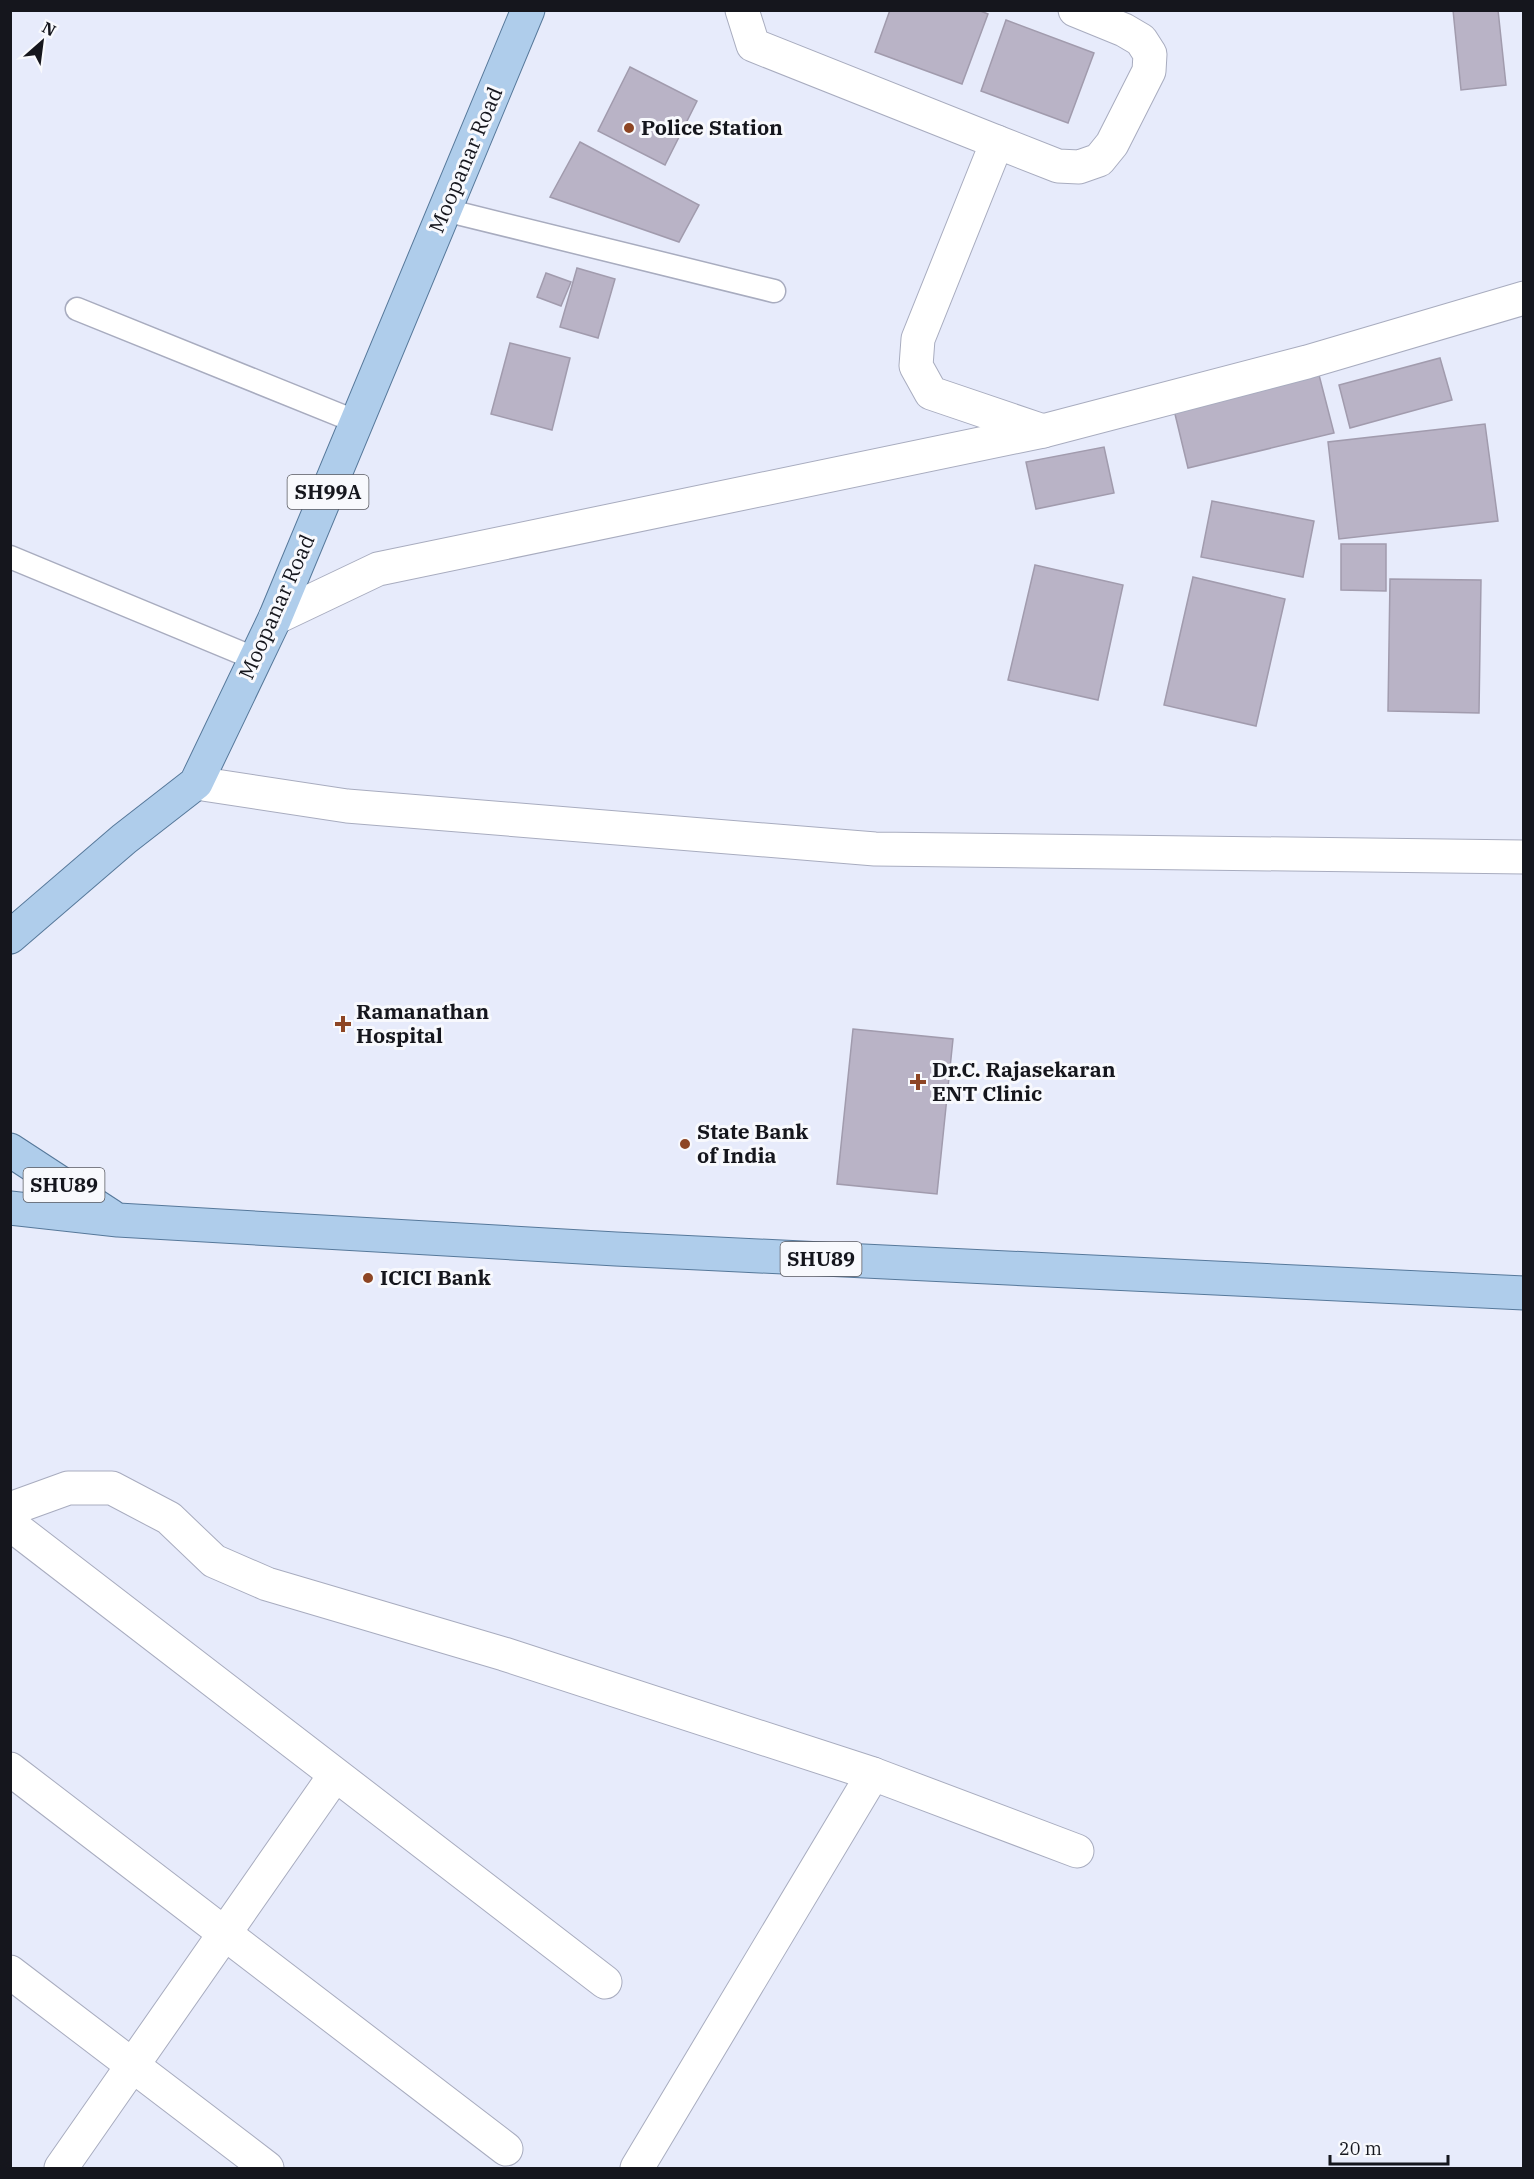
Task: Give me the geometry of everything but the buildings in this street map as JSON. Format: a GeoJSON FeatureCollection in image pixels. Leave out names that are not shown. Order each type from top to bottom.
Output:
{"type":"FeatureCollection","features":[{"type":"Feature","properties":{"kind":"main road","name":"Moopanar Road"},"geometry":{"type":"LineString","coordinates":[[10,937],[124,839],[196,783],[275,618],[528,10]]}},
{"type":"Feature","properties":{"kind":"main road","name":"Moopanar Road"},"geometry":{"type":"LineString","coordinates":[[10,963],[40,911]]}},
{"type":"Feature","properties":{"kind":"main road","name":"SHU89"},"geometry":{"type":"LineString","coordinates":[[10,1150],[118,1220]]}},
{"type":"Feature","properties":{"kind":"main road","name":"SHU89"},"geometry":{"type":"LineString","coordinates":[[10,1208],[118,1220],[616,1249],[1524,1293]]}},
{"type":"Feature","properties":{"kind":"street"},"geometry":{"type":"LineString","coordinates":[[742,10],[753,45],[1059,166],[1079,167],[1099,160],[1112,144],[1149,71],[1150,54],[1141,40],[1124,30],[1075,10]]}},
{"type":"Feature","properties":{"kind":"street"},"geometry":{"type":"LineString","coordinates":[[997,142],[918,339],[916,366],[931,393],[1043,431]]}},
{"type":"Feature","properties":{"kind":"street"},"geometry":{"type":"LineString","coordinates":[[275,618],[378,569],[1043,431],[1307,362],[1524,298]]}},
{"type":"Feature","properties":{"kind":"street"},"geometry":{"type":"LineString","coordinates":[[196,783],[347,806],[875,849],[1524,857]]}},
{"type":"Feature","properties":{"kind":"street"},"geometry":{"type":"LineString","coordinates":[[10,1509],[68,1488],[112,1488],[169,1518],[214,1561],[267,1584],[504,1654],[873,1774],[1077,1851]]}},
{"type":"Feature","properties":{"kind":"street"},"geometry":{"type":"LineString","coordinates":[[10,1524],[605,1982]]}},
{"type":"Feature","properties":{"kind":"street"},"geometry":{"type":"LineString","coordinates":[[10,1769],[506,2149]]}},
{"type":"Feature","properties":{"kind":"street"},"geometry":{"type":"LineString","coordinates":[[637,2169],[873,1774]]}},
{"type":"Feature","properties":{"kind":"street"},"geometry":{"type":"LineString","coordinates":[[61,2169],[335,1775]]}},
{"type":"Feature","properties":{"kind":"street"},"geometry":{"type":"LineString","coordinates":[[10,1971],[267,2169]]}},
{"type":"Feature","properties":{"kind":"lane"},"geometry":{"type":"LineString","coordinates":[[445,210],[774,291]]}},
{"type":"Feature","properties":{"kind":"lane"},"geometry":{"type":"LineString","coordinates":[[77,309],[357,422]]}},
{"type":"Feature","properties":{"kind":"lane"},"geometry":{"type":"LineString","coordinates":[[10,557],[255,659]]}},
{"type":"Feature","properties":{"kind":"place","name":"Police Station"},"geometry":{"type":"Point","coordinates":[629,128]}},
{"type":"Feature","properties":{"kind":"place","name":"Ramanathan Hospital"},"geometry":{"type":"Point","coordinates":[343,1024]}},
{"type":"Feature","properties":{"kind":"place","name":"Dr.C. Rajasekaran ENT Clinic"},"geometry":{"type":"Point","coordinates":[918,1082]}},
{"type":"Feature","properties":{"kind":"place","name":"State Bank of India"},"geometry":{"type":"Point","coordinates":[685,1144]}},
{"type":"Feature","properties":{"kind":"place","name":"ICICI Bank"},"geometry":{"type":"Point","coordinates":[368,1278]}}]}
